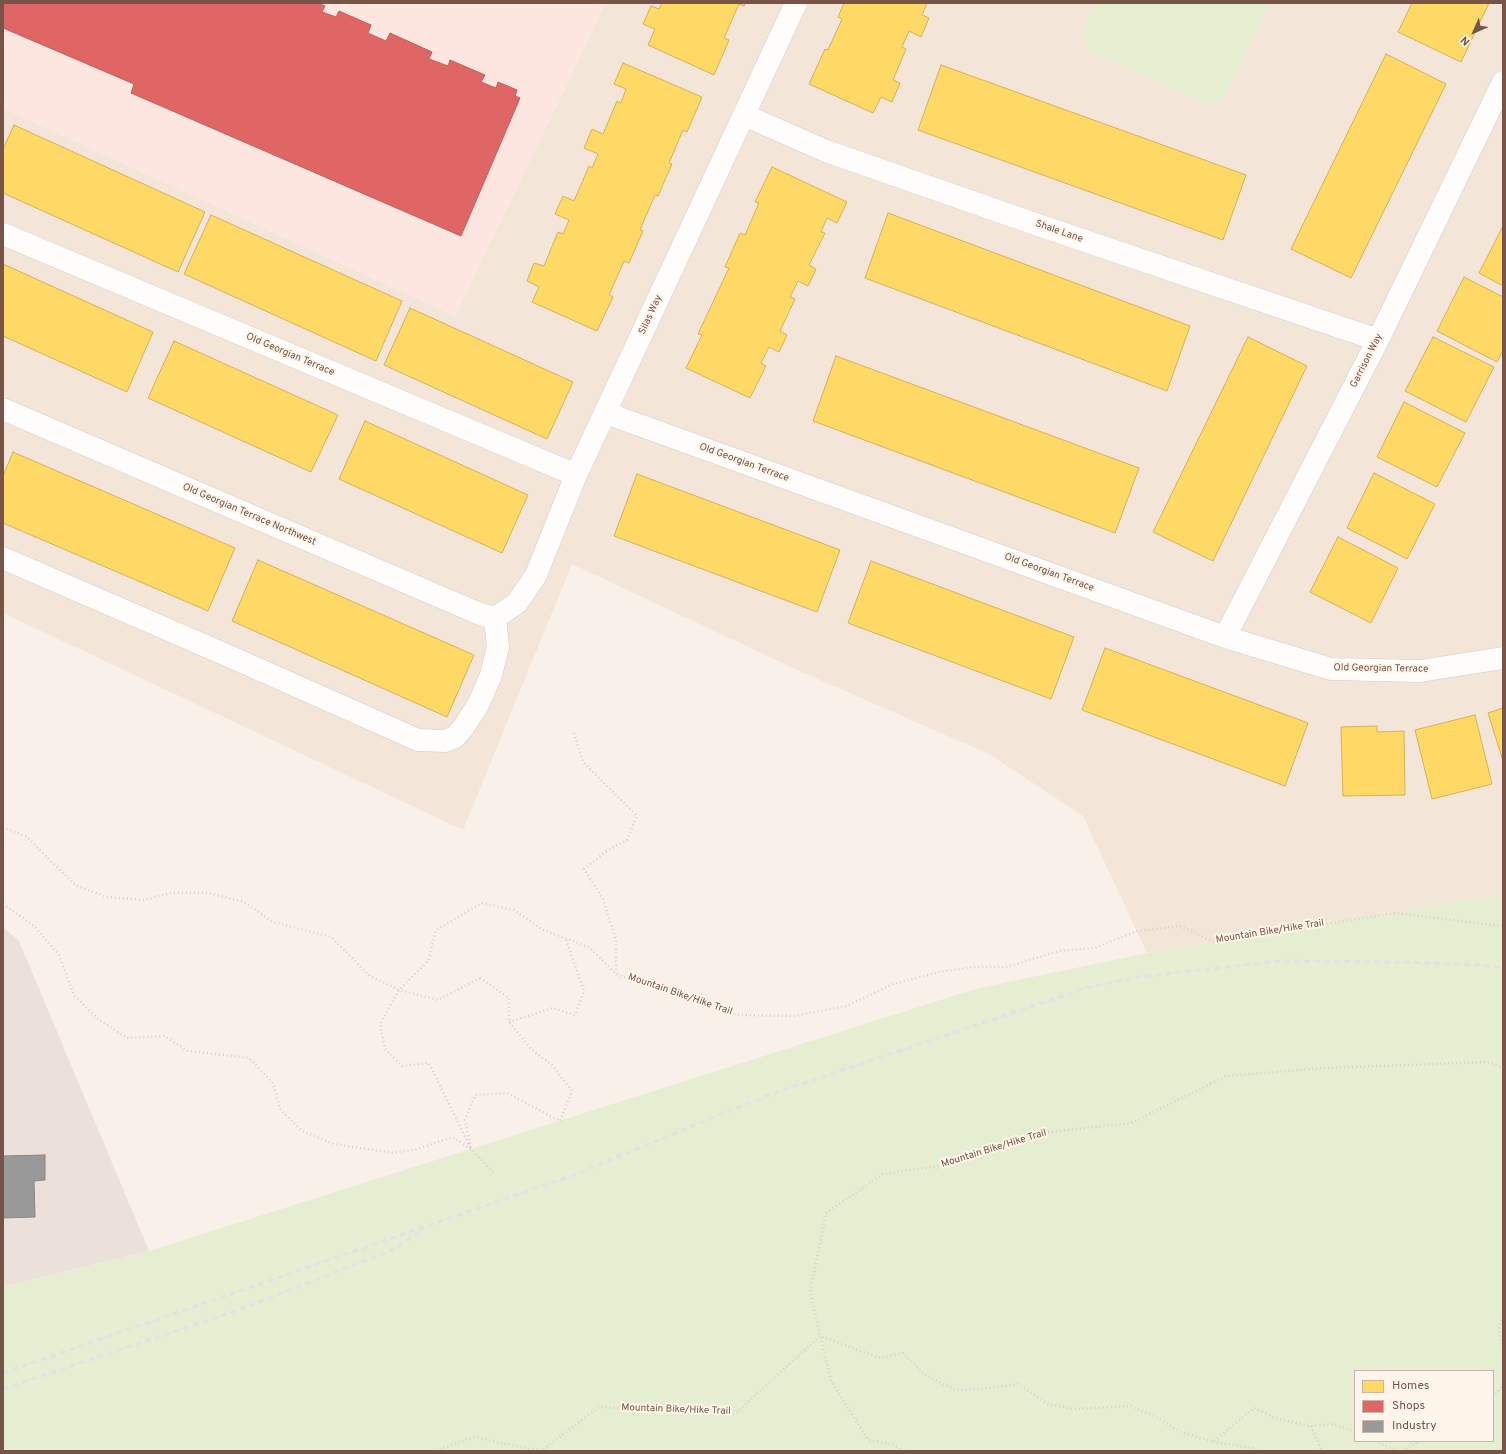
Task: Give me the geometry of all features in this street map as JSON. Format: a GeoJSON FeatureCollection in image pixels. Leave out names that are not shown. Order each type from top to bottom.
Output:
{"type":"FeatureCollection","features":[{"type":"Feature","properties":{"kind":"street","name":"Silas Way"},"geometry":{"type":"LineString","coordinates":[[495,618],[517,603],[536,575],[576,475],[796,3]]}},
{"type":"Feature","properties":{"kind":"street","name":"Garrison Way"},"geometry":{"type":"LineString","coordinates":[[1226,637],[1378,340],[1503,82]]}},
{"type":"Feature","properties":{"kind":"street","name":"Shale Lane"},"geometry":{"type":"LineString","coordinates":[[744,115],[826,152],[1378,340]]}},
{"type":"Feature","properties":{"kind":"street","name":"Old Georgian Terrace"},"geometry":{"type":"LineString","coordinates":[[3,234],[576,475]]}},
{"type":"Feature","properties":{"kind":"street","name":"Old Georgian Terrace Northwest"},"geometry":{"type":"LineString","coordinates":[[3,409],[480,614],[495,618]]}},
{"type":"Feature","properties":{"kind":"street","name":"Old Georgian Terrace"},"geometry":{"type":"LineString","coordinates":[[606,413],[1226,637],[1331,669],[1420,672],[1503,658]]}},
{"type":"Feature","properties":{"kind":"street"},"geometry":{"type":"LineString","coordinates":[[3,558],[418,740],[445,741],[455,737],[464,728],[478,705],[491,675],[498,647],[495,618]]}},
{"type":"Feature","properties":{"kind":"path"},"geometry":{"type":"LineString","coordinates":[[574,733],[584,762],[637,816],[627,840],[608,850],[584,869],[603,899],[616,940],[616,974]]}},
{"type":"Feature","properties":{"kind":"path"},"geometry":{"type":"LineString","coordinates":[[3,827],[27,837],[76,885],[107,897],[144,900],[170,893],[209,893],[244,902],[273,922],[331,937],[370,976],[399,990],[438,1000],[480,978],[509,998],[509,1022],[531,1049],[553,1066],[572,1091],[560,1121],[506,1093],[475,1095],[465,1120],[471,1149]]}},
{"type":"Feature","properties":{"kind":"path","name":"Mountain Bike/Hike Trail"},"geometry":{"type":"LineString","coordinates":[[471,1149],[429,1063],[402,1066],[385,1049],[380,1024],[399,990],[428,961],[436,930],[482,903],[514,910],[543,930],[589,947],[616,974],[706,1006],[740,1015],[794,1016],[847,1006],[893,984],[939,972],[973,967],[1007,967],[1058,951],[1095,948],[1137,931],[1180,926],[1213,942],[1395,913],[1503,926]]}},
{"type":"Feature","properties":{"kind":"path"},"geometry":{"type":"LineString","coordinates":[[3,904],[34,926],[59,955],[74,995],[98,1019],[127,1038],[164,1036],[188,1051],[248,1058],[273,1083],[280,1109],[302,1131],[334,1144],[392,1154],[453,1137],[471,1149],[494,1173]]}},
{"type":"Feature","properties":{"kind":"path"},"geometry":{"type":"LineString","coordinates":[[509,1022],[553,1008],[574,1015],[584,991],[566,939]]}},
{"type":"Feature","properties":{"kind":"path","name":"Mountain Bike/Hike Trail"},"geometry":{"type":"LineString","coordinates":[[904,1451],[892,1444],[868,1440],[831,1381],[810,1292],[826,1213],[883,1174],[946,1165],[1039,1133],[1131,1123],[1226,1076],[1325,1068],[1488,1062],[1503,1068]]}},
{"type":"Feature","properties":{"kind":"path"},"geometry":{"type":"LineString","coordinates":[[1503,1312],[1499,1329],[1503,1350]]}},
{"type":"Feature","properties":{"kind":"path"},"geometry":{"type":"LineString","coordinates":[[820,1336],[880,1358],[903,1353],[924,1374],[956,1390],[979,1389],[1018,1384],[1048,1404],[1074,1409],[1131,1406],[1158,1418],[1179,1431],[1213,1442],[1253,1448],[1257,1451]]}},
{"type":"Feature","properties":{"kind":"path","name":"Mountain Bike/Hike Trail"},"geometry":{"type":"LineString","coordinates":[[436,1451],[473,1437],[541,1451],[599,1407],[734,1414],[820,1336]]}},
{"type":"Feature","properties":{"kind":"path"},"geometry":{"type":"LineString","coordinates":[[1494,1396],[1503,1386]]}},
{"type":"Feature","properties":{"kind":"path"},"geometry":{"type":"LineString","coordinates":[[1213,1442],[1254,1408],[1275,1418],[1311,1426],[1334,1424],[1354,1432]]}},
{"type":"Feature","properties":{"kind":"path"},"geometry":{"type":"LineString","coordinates":[[1311,1426],[1322,1451]]}},
{"type":"Feature","properties":{"kind":"path"},"geometry":{"type":"LineString","coordinates":[[1377,1442],[1397,1451]]}},
{"type":"Feature","properties":{"kind":"path"},"geometry":{"type":"LineString","coordinates":[[1402,1451],[1418,1442]]}},
{"type":"Feature","properties":{"kind":"shaded area"},"geometry":{"type":"Polygon","coordinates":[[[3,3],[606,3],[455,316],[3,108],[3,3]]]}},
{"type":"Feature","properties":{"kind":"shaded area"},"geometry":{"type":"Polygon","coordinates":[[[606,3],[1503,3],[1503,895],[1147,953],[1083,816],[989,754],[795,669],[572,564],[463,830],[3,613],[3,108],[455,316],[606,3]]]}},
{"type":"Feature","properties":{"kind":"shaded area"},"geometry":{"type":"Polygon","coordinates":[[[3,927],[19,941],[149,1251],[3,1287],[3,927]]]}},
{"type":"Feature","properties":{"kind":"green space"},"geometry":{"type":"Polygon","coordinates":[[[1095,3],[1269,3],[1224,98],[1208,104],[1089,51],[1082,32],[1095,3]]]}},
{"type":"Feature","properties":{"kind":"green space"},"geometry":{"type":"Polygon","coordinates":[[[1503,895],[1503,1451],[3,1451],[3,1287],[149,1251],[975,989],[1147,953],[1503,895]]]}},
{"type":"Feature","properties":{"kind":"building: Homes"},"geometry":{"type":"Polygon","coordinates":[[[662,3],[745,3],[744,6],[739,4],[724,38],[729,40],[714,75],[648,45],[655,29],[643,24],[651,6],[659,9],[662,3]]]}},
{"type":"Feature","properties":{"kind":"building: Homes"},"geometry":{"type":"Polygon","coordinates":[[[844,3],[927,3],[922,15],[929,18],[921,37],[909,31],[902,47],[906,49],[893,80],[900,83],[892,102],[881,97],[873,113],[809,84],[825,49],[828,50],[842,19],[838,17],[844,3]]]}},
{"type":"Feature","properties":{"kind":"building: Homes"},"geometry":{"type":"Polygon","coordinates":[[[1412,3],[1489,3],[1461,62],[1398,32],[1412,3]]]}},
{"type":"Feature","properties":{"kind":"building: Homes"},"geometry":{"type":"Polygon","coordinates":[[[1386,54],[1446,84],[1351,278],[1291,249],[1386,54]]]}},
{"type":"Feature","properties":{"kind":"building: Homes"},"geometry":{"type":"Polygon","coordinates":[[[623,63],[702,97],[687,132],[683,130],[669,163],[672,164],[658,196],[655,195],[640,230],[643,231],[629,263],[624,261],[609,295],[613,297],[597,331],[532,302],[539,287],[527,281],[534,263],[544,266],[558,232],[563,234],[569,220],[555,214],[563,196],[574,201],[589,166],[592,168],[598,154],[584,148],[592,129],[603,134],[617,101],[621,103],[626,89],[614,84],[623,63]]]}},
{"type":"Feature","properties":{"kind":"building: Homes"},"geometry":{"type":"Polygon","coordinates":[[[941,65],[1246,175],[1223,240],[918,130],[941,65]]]}},
{"type":"Feature","properties":{"kind":"building: Homes"},"geometry":{"type":"Polygon","coordinates":[[[14,125],[205,212],[178,272],[3,193],[3,149],[14,125]]]}},
{"type":"Feature","properties":{"kind":"building: Homes"},"geometry":{"type":"Polygon","coordinates":[[[772,167],[847,202],[837,223],[827,218],[821,232],[825,233],[809,265],[816,269],[808,286],[798,281],[790,297],[795,299],[780,331],[787,335],[779,352],[769,347],[761,363],[766,366],[750,398],[686,368],[702,335],[698,334],[729,268],[725,267],[740,233],[745,235],[759,203],[755,202],[772,167]]]}},
{"type":"Feature","properties":{"kind":"building: Homes"},"geometry":{"type":"Polygon","coordinates":[[[888,213],[1190,326],[1167,391],[865,278],[888,213]]]}},
{"type":"Feature","properties":{"kind":"building: Homes"},"geometry":{"type":"Polygon","coordinates":[[[211,215],[402,301],[376,361],[184,274],[211,215]]]}},
{"type":"Feature","properties":{"kind":"building: Homes"},"geometry":{"type":"Polygon","coordinates":[[[1503,226],[1503,286],[1479,273],[1503,226]]]}},
{"type":"Feature","properties":{"kind":"building: Homes"},"geometry":{"type":"Polygon","coordinates":[[[3,264],[153,332],[127,392],[3,336],[3,264]]]}},
{"type":"Feature","properties":{"kind":"building: Homes"},"geometry":{"type":"Polygon","coordinates":[[[1464,277],[1503,297],[1503,350],[1497,362],[1437,331],[1464,277]]]}},
{"type":"Feature","properties":{"kind":"building: Homes"},"geometry":{"type":"Polygon","coordinates":[[[410,308],[573,382],[547,439],[384,365],[410,308]]]}},
{"type":"Feature","properties":{"kind":"building: Homes"},"geometry":{"type":"Polygon","coordinates":[[[1248,337],[1307,366],[1213,561],[1153,532],[1248,337]]]}},
{"type":"Feature","properties":{"kind":"building: Homes"},"geometry":{"type":"Polygon","coordinates":[[[1433,337],[1494,367],[1466,422],[1405,391],[1433,337]]]}},
{"type":"Feature","properties":{"kind":"building: Homes"},"geometry":{"type":"Polygon","coordinates":[[[174,341],[338,415],[311,472],[148,398],[174,341]]]}},
{"type":"Feature","properties":{"kind":"building: Homes"},"geometry":{"type":"Polygon","coordinates":[[[836,356],[1139,468],[1115,533],[813,421],[836,356]]]}},
{"type":"Feature","properties":{"kind":"building: Homes"},"geometry":{"type":"Polygon","coordinates":[[[1404,402],[1465,433],[1437,487],[1377,457],[1404,402]]]}},
{"type":"Feature","properties":{"kind":"building: Homes"},"geometry":{"type":"Polygon","coordinates":[[[365,421],[528,495],[502,553],[339,479],[365,421]]]}},
{"type":"Feature","properties":{"kind":"building: Homes"},"geometry":{"type":"Polygon","coordinates":[[[13,452],[235,548],[208,611],[3,523],[3,476],[13,452]]]}},
{"type":"Feature","properties":{"kind":"building: Homes"},"geometry":{"type":"Polygon","coordinates":[[[1374,473],[1435,504],[1407,559],[1347,528],[1374,473]]]}},
{"type":"Feature","properties":{"kind":"building: Homes"},"geometry":{"type":"Polygon","coordinates":[[[637,474],[840,550],[817,612],[614,536],[637,474]]]}},
{"type":"Feature","properties":{"kind":"building: Homes"},"geometry":{"type":"Polygon","coordinates":[[[1338,537],[1398,568],[1371,623],[1310,592],[1338,537]]]}},
{"type":"Feature","properties":{"kind":"building: Homes"},"geometry":{"type":"Polygon","coordinates":[[[258,560],[474,655],[447,717],[232,621],[258,560]]]}},
{"type":"Feature","properties":{"kind":"building: Homes"},"geometry":{"type":"Polygon","coordinates":[[[871,561],[1074,637],[1051,699],[848,623],[871,561]]]}},
{"type":"Feature","properties":{"kind":"building: Homes"},"geometry":{"type":"Polygon","coordinates":[[[1105,648],[1308,723],[1285,786],[1082,710],[1105,648]]]}},
{"type":"Feature","properties":{"kind":"building: Homes"},"geometry":{"type":"Polygon","coordinates":[[[1503,708],[1503,761],[1488,713],[1503,708]]]}},
{"type":"Feature","properties":{"kind":"building: Homes"},"geometry":{"type":"Polygon","coordinates":[[[1475,715],[1492,784],[1432,799],[1415,730],[1475,715]]]}},
{"type":"Feature","properties":{"kind":"building: Homes"},"geometry":{"type":"Polygon","coordinates":[[[1377,726],[1377,732],[1404,731],[1405,795],[1343,796],[1341,727],[1377,726]]]}},
{"type":"Feature","properties":{"kind":"building: Shops"},"geometry":{"type":"Polygon","coordinates":[[[3,3],[317,3],[325,6],[322,12],[336,17],[339,11],[371,25],[368,33],[386,41],[390,33],[432,52],[429,59],[448,66],[450,60],[485,75],[481,82],[496,88],[498,82],[517,90],[515,96],[520,98],[461,236],[131,93],[134,84],[3,28],[3,3]]]}},
{"type":"Feature","properties":{"kind":"building: Industry"},"geometry":{"type":"Polygon","coordinates":[[[45,1155],[45,1180],[34,1181],[35,1217],[3,1218],[3,1156],[45,1155]]]}},
{"type":"Feature","properties":{"kind":"railway"},"geometry":{"type":"LineString","coordinates":[[3,1373],[571,1176],[766,1096],[1086,988],[1138,977],[1280,961],[1399,962],[1481,965],[1503,968]]}},
{"type":"Feature","properties":{"kind":"railway"},"geometry":{"type":"LineString","coordinates":[[3,1389],[236,1311],[392,1250],[420,1232]]}}]}
